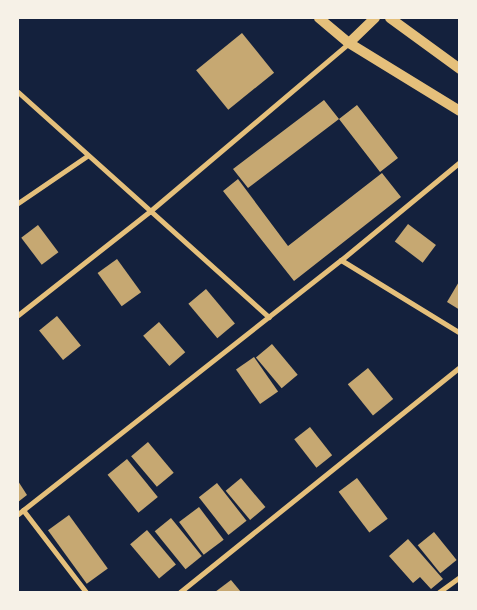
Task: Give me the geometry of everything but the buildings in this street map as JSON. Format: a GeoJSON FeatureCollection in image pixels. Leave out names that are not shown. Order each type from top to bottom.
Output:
{"type":"FeatureCollection","features":[{"type":"Feature","properties":{"kind":"main road"},"geometry":{"type":"LineString","coordinates":[[319,18],[348,43],[460,111]]}},
{"type":"Feature","properties":{"kind":"main road"},"geometry":{"type":"LineString","coordinates":[[348,43],[375,18]]}},
{"type":"Feature","properties":{"kind":"main road"},"geometry":{"type":"LineString","coordinates":[[390,18],[460,69]]}},
{"type":"Feature","properties":{"kind":"street"},"geometry":{"type":"LineString","coordinates":[[18,315],[149,212],[348,43]]}},
{"type":"Feature","properties":{"kind":"street"},"geometry":{"type":"LineString","coordinates":[[18,92],[149,212],[269,317]]}},
{"type":"Feature","properties":{"kind":"street"},"geometry":{"type":"LineString","coordinates":[[18,203],[87,156]]}},
{"type":"Feature","properties":{"kind":"street"},"geometry":{"type":"LineString","coordinates":[[18,514],[341,260],[460,162]]}},
{"type":"Feature","properties":{"kind":"street"},"geometry":{"type":"LineString","coordinates":[[341,260],[460,333]]}},
{"type":"Feature","properties":{"kind":"street"},"geometry":{"type":"LineString","coordinates":[[180,592],[460,367]]}},
{"type":"Feature","properties":{"kind":"street"},"geometry":{"type":"LineString","coordinates":[[22,510],[86,592]]}},
{"type":"Feature","properties":{"kind":"street"},"geometry":{"type":"LineString","coordinates":[[439,592],[460,577]]}}]}
